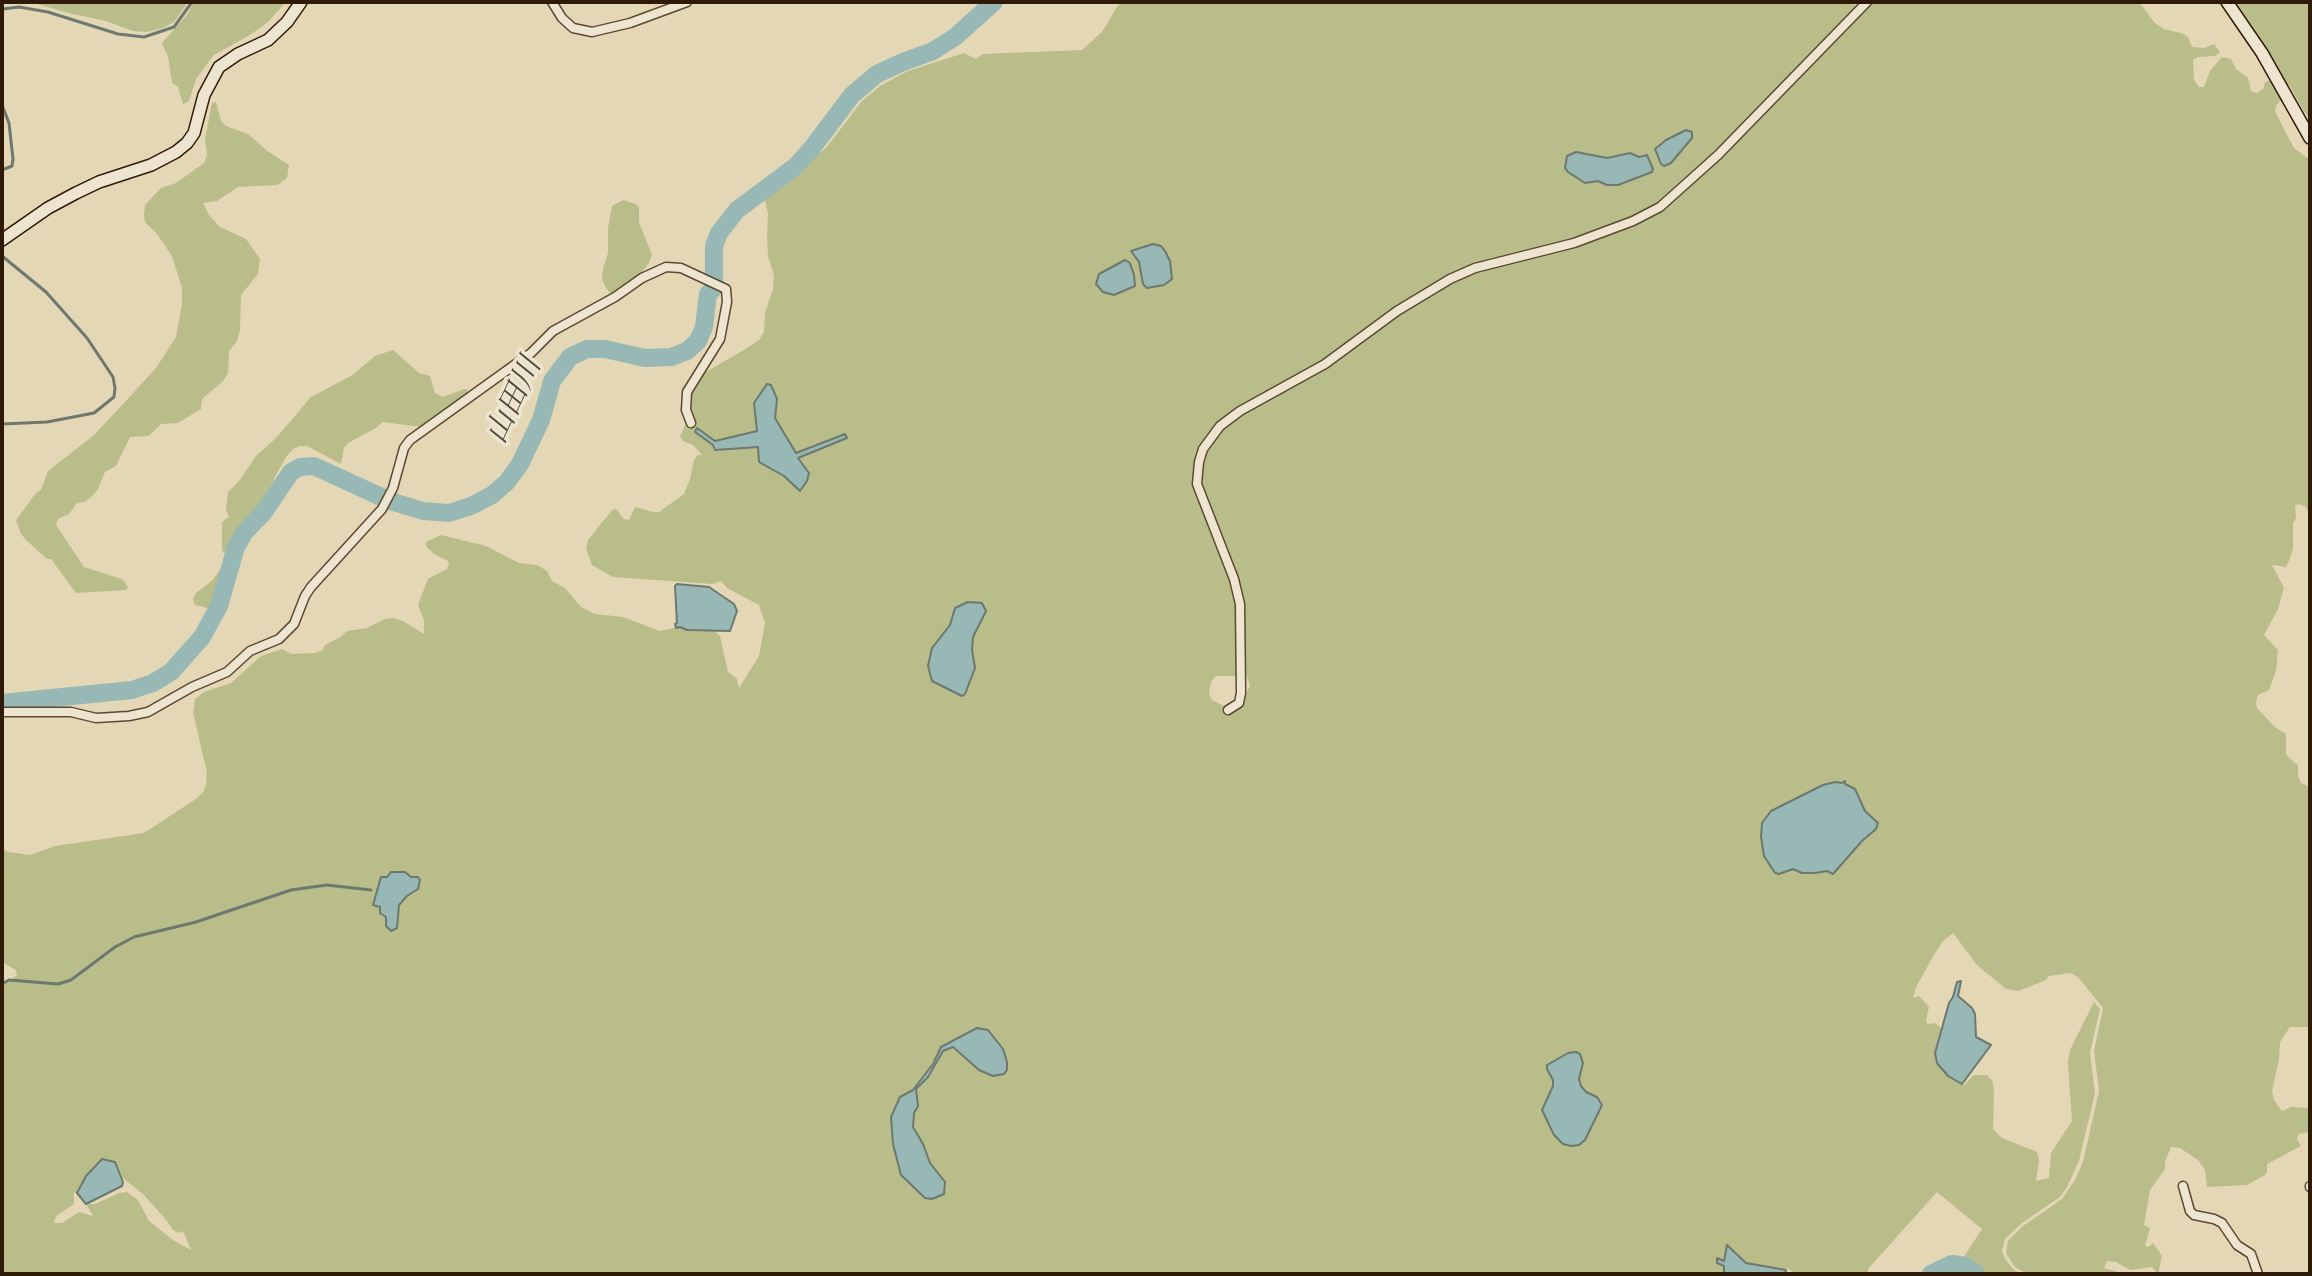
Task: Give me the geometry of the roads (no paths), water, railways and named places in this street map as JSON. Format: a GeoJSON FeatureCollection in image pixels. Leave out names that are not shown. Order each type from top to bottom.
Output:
{"type":"FeatureCollection","features":[{"type":"Feature","properties":{"kind":"main road"},"geometry":{"type":"LineString","coordinates":[[2,240],[76,193],[151,165],[176,152],[194,133],[204,95],[219,67],[268,40],[287,22],[301,2]]}},
{"type":"Feature","properties":{"kind":"main road"},"geometry":{"type":"LineString","coordinates":[[2227,2],[2262,53],[2310,138]]}},
{"type":"Feature","properties":{"kind":"street"},"geometry":{"type":"LineString","coordinates":[[552,2],[573,28],[592,32],[630,23],[687,2]]}},
{"type":"Feature","properties":{"kind":"street"},"geometry":{"type":"LineString","coordinates":[[1228,710],[1239,703],[1241,693],[1240,604],[1234,579],[1197,484],[1203,449],[1220,426],[1240,411],[1325,364],[1397,311],[1450,279],[1475,268],[1574,243],[1633,221],[1660,207],[1718,155],[1867,2]]}},
{"type":"Feature","properties":{"kind":"street"},"geometry":{"type":"LineString","coordinates":[[3,708],[71,712],[96,718],[129,716],[159,707],[192,687],[227,672],[250,651],[279,639],[294,624],[311,587],[382,509],[393,488],[404,448],[410,440],[531,353],[553,331],[658,269],[675,267],[726,289],[727,302],[720,339],[687,392],[686,410],[691,423]]}},
{"type":"Feature","properties":{"kind":"street"},"geometry":{"type":"LineString","coordinates":[[2183,1186],[2190,1211],[2222,1223],[2237,1245],[2251,1254],[2258,1274]]}},
{"type":"Feature","properties":{"kind":"water"},"geometry":{"type":"Polygon","coordinates":[[[1686,130],[1692,132],[1692,138],[1671,163],[1661,164],[1655,149],[1686,130]]]}},
{"type":"Feature","properties":{"kind":"water"},"geometry":{"type":"Polygon","coordinates":[[[1576,152],[1607,158],[1630,153],[1639,157],[1647,155],[1653,169],[1618,185],[1598,181],[1585,183],[1565,168],[1567,156],[1576,152]]]}},
{"type":"Feature","properties":{"kind":"water"},"geometry":{"type":"Polygon","coordinates":[[[1153,244],[1165,251],[1170,261],[1172,279],[1164,285],[1147,288],[1143,284],[1139,262],[1131,251],[1153,244]]]}},
{"type":"Feature","properties":{"kind":"water"},"geometry":{"type":"Polygon","coordinates":[[[1125,260],[1130,263],[1135,286],[1114,295],[1103,292],[1096,284],[1099,274],[1125,260]]]}},
{"type":"Feature","properties":{"kind":"water"},"geometry":{"type":"Polygon","coordinates":[[[767,384],[771,385],[777,399],[775,418],[796,453],[845,434],[847,438],[798,458],[809,473],[800,491],[784,476],[759,462],[758,447],[715,450],[695,432],[697,428],[715,441],[757,431],[754,403],[767,384]]]}},
{"type":"Feature","properties":{"kind":"water"},"geometry":{"type":"Polygon","coordinates":[[[677,584],[709,587],[734,604],[737,611],[730,631],[676,628],[677,584]]]}},
{"type":"Feature","properties":{"kind":"water"},"geometry":{"type":"Polygon","coordinates":[[[968,602],[982,603],[986,611],[973,637],[975,668],[962,696],[932,681],[928,666],[932,648],[950,625],[955,608],[968,602]]]}},
{"type":"Feature","properties":{"kind":"water"},"geometry":{"type":"Polygon","coordinates":[[[1845,781],[1855,789],[1865,811],[1878,823],[1876,829],[1833,874],[1827,871],[1802,873],[1793,869],[1775,873],[1764,856],[1761,837],[1762,823],[1771,811],[1823,785],[1845,781]]]}},
{"type":"Feature","properties":{"kind":"water"},"geometry":{"type":"Polygon","coordinates":[[[391,872],[405,872],[420,880],[418,889],[399,905],[397,928],[391,931],[386,926],[386,917],[380,913],[380,907],[373,905],[381,877],[387,877],[391,872]]]}},
{"type":"Feature","properties":{"kind":"water"},"geometry":{"type":"Polygon","coordinates":[[[1961,981],[1958,996],[1975,1014],[1976,1037],[1991,1045],[1962,1084],[1948,1076],[1937,1063],[1935,1053],[1949,1003],[1957,982],[1961,981]]]}},
{"type":"Feature","properties":{"kind":"water"},"geometry":{"type":"Polygon","coordinates":[[[977,1028],[988,1030],[1003,1049],[1007,1070],[1004,1074],[993,1076],[979,1070],[953,1047],[943,1051],[928,1077],[916,1089],[918,1106],[913,1127],[930,1163],[945,1182],[944,1194],[932,1199],[925,1198],[901,1175],[893,1144],[891,1117],[900,1097],[913,1090],[933,1064],[941,1047],[977,1028]]]}},
{"type":"Feature","properties":{"kind":"water"},"geometry":{"type":"Polygon","coordinates":[[[1576,1052],[1583,1063],[1579,1079],[1581,1086],[1597,1097],[1602,1105],[1585,1140],[1571,1146],[1563,1144],[1554,1135],[1542,1110],[1553,1086],[1547,1065],[1576,1052]]]}},
{"type":"Feature","properties":{"kind":"water"},"geometry":{"type":"Polygon","coordinates":[[[102,1159],[115,1162],[122,1186],[86,1204],[77,1193],[86,1176],[102,1159]]]}},
{"type":"Feature","properties":{"kind":"water"},"geometry":{"type":"Polygon","coordinates":[[[1727,1245],[1746,1263],[1786,1270],[1785,1274],[1724,1274],[1724,1266],[1717,1263],[1717,1258],[1724,1261],[1727,1245]]]}},
{"type":"Feature","properties":{"kind":"waterway"},"geometry":{"type":"LineString","coordinates":[[2,12],[3,9],[19,7],[48,12],[118,34],[144,37],[174,27],[192,2]]}},
{"type":"Feature","properties":{"kind":"waterway","name":"山田川"},"geometry":{"type":"LineString","coordinates":[[2,703],[132,690],[153,683],[171,672],[202,637],[219,606],[236,547],[244,533],[264,512],[291,472],[300,467],[314,466],[390,501],[423,511],[449,513],[492,495],[507,482],[520,464],[541,420],[552,381],[570,357],[587,349],[605,349],[645,358],[671,357],[687,351],[698,341],[704,327],[708,294],[714,288],[714,246],[719,233],[737,210],[796,166],[852,95],[877,74],[933,51],[955,37],[994,2]]}},
{"type":"Feature","properties":{"kind":"waterway"},"geometry":{"type":"LineString","coordinates":[[2,105],[9,123],[13,159],[12,166],[2,170]]}},
{"type":"Feature","properties":{"kind":"waterway"},"geometry":{"type":"LineString","coordinates":[[2,256],[46,292],[87,338],[113,377],[115,388],[114,397],[94,413],[47,422],[2,424]]}},
{"type":"Feature","properties":{"kind":"waterway"},"geometry":{"type":"LineString","coordinates":[[2,984],[9,980],[58,984],[71,980],[115,947],[134,937],[196,922],[291,890],[327,885],[371,890]]}},
{"type":"Feature","properties":{"kind":"waterway"},"geometry":{"type":"LineString","coordinates":[[1931,1274],[1952,1264],[1966,1266],[1976,1274]]}}]}
